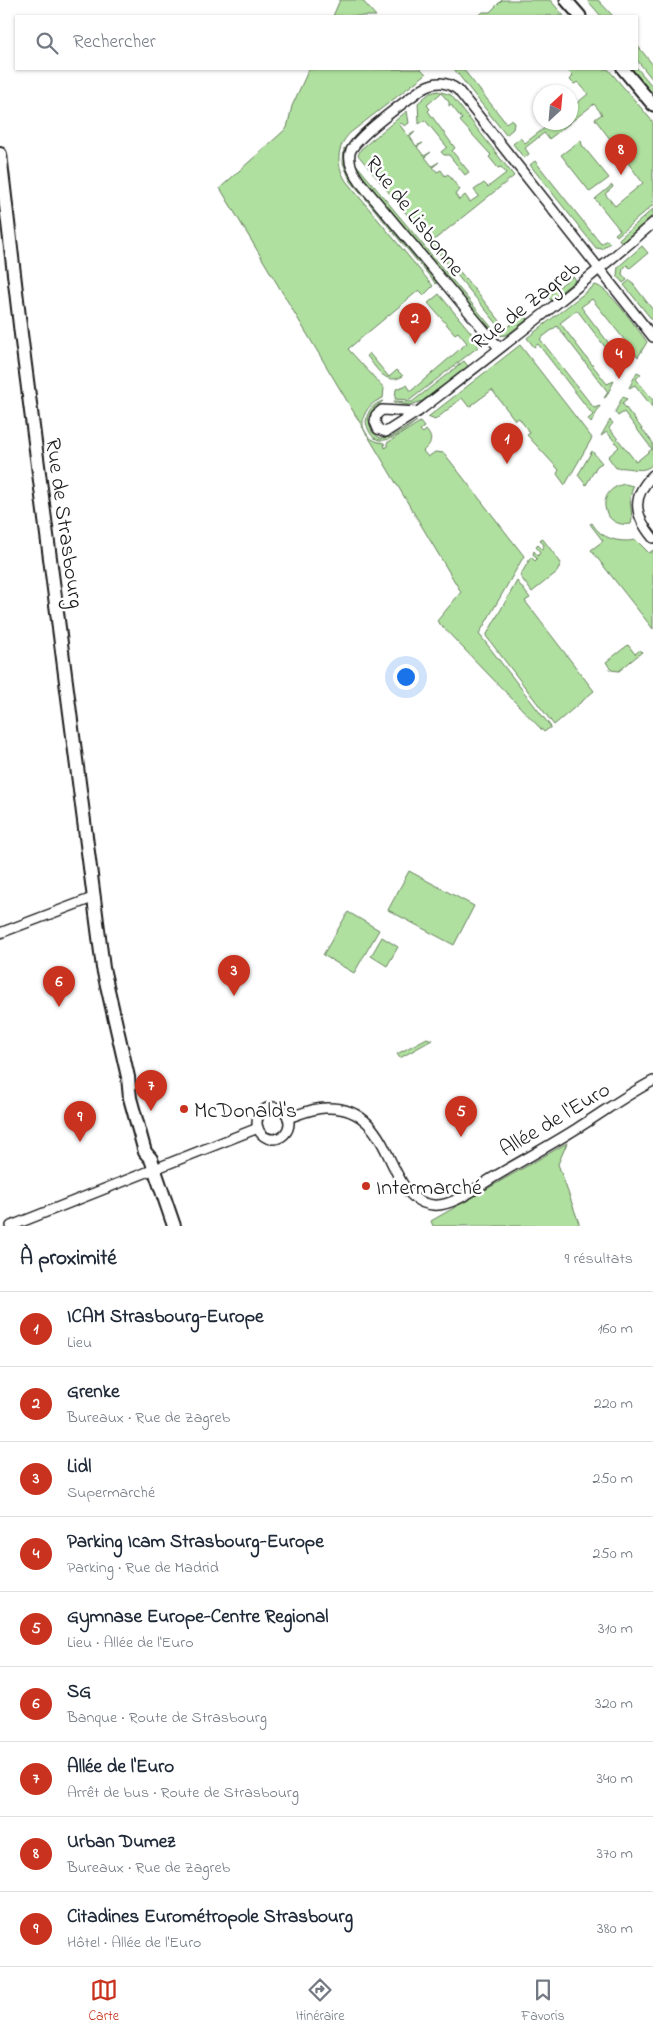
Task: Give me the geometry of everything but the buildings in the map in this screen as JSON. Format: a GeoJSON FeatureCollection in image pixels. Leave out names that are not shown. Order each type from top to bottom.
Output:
{"type":"FeatureCollection","features":[{"type":"Feature","properties":{"kind":"main road","name":"Rue de Strasbourg"},"geometry":{"type":"LineString","coordinates":[[0,154],[21,334],[103,968],[128,1078],[130,1098],[140,1135],[145,1152],[153,1164],[174,1226]]}},
{"type":"Feature","properties":{"kind":"street"},"geometry":{"type":"LineString","coordinates":[[566,0],[579,15]]}},
{"type":"Feature","properties":{"kind":"street"},"geometry":{"type":"LineString","coordinates":[[624,70],[653,105]]}},
{"type":"Feature","properties":{"kind":"street","name":"Rue de Lisbonne"},"geometry":{"type":"LineString","coordinates":[[499,348],[360,182],[351,166],[351,151],[358,139],[423,88],[441,82],[458,90],[653,336]]}},
{"type":"Feature","properties":{"kind":"street","name":"Rue de Zagreb"},"geometry":{"type":"LineString","coordinates":[[418,412],[600,269],[653,223]]}},
{"type":"Feature","properties":{"kind":"street"},"geometry":{"type":"LineString","coordinates":[[653,475],[638,494],[637,502],[642,522],[653,538]]}},
{"type":"Feature","properties":{"kind":"street"},"geometry":{"type":"LineString","coordinates":[[0,933],[95,897]]}},
{"type":"Feature","properties":{"kind":"street","name":"Allée de l'Euro"},"geometry":{"type":"LineString","coordinates":[[288,1118],[326,1108],[343,1109],[360,1117],[382,1140],[407,1192],[423,1202],[440,1204],[465,1194],[550,1145],[653,1081]]}},
{"type":"Feature","properties":{"kind":"street"},"geometry":{"type":"LineString","coordinates":[[270,1107],[279,1108],[288,1118],[287,1132],[280,1138],[269,1139],[264,1137],[258,1128],[258,1117],[265,1109],[270,1107]]}},
{"type":"Feature","properties":{"kind":"street"},"geometry":{"type":"LineString","coordinates":[[11,1226],[153,1164],[258,1128]]}},
{"type":"Feature","properties":{"kind":"green space"},"geometry":{"type":"Polygon","coordinates":[[[340,0],[362,0],[375,15],[333,15],[340,0]]]}},
{"type":"Feature","properties":{"kind":"green space"},"geometry":{"type":"Polygon","coordinates":[[[502,0],[550,0],[563,15],[479,15],[483,12],[490,12],[502,0]]]}},
{"type":"Feature","properties":{"kind":"green space"},"geometry":{"type":"Polygon","coordinates":[[[587,0],[598,0],[612,15],[600,15],[587,0]]]}},
{"type":"Feature","properties":{"kind":"green space"},"geometry":{"type":"Polygon","coordinates":[[[638,46],[653,65],[653,80],[638,61],[638,46]]]}},
{"type":"Feature","properties":{"kind":"green space"},"geometry":{"type":"Polygon","coordinates":[[[638,69],[653,87],[653,96],[631,70],[638,69]]]}},
{"type":"Feature","properties":{"kind":"green space"},"geometry":{"type":"Polygon","coordinates":[[[309,70],[422,70],[426,74],[350,133],[345,138],[340,150],[340,169],[346,181],[433,286],[424,295],[419,290],[348,349],[384,388],[383,398],[374,402],[364,415],[364,429],[220,188],[287,128],[292,106],[309,70]]]}},
{"type":"Feature","properties":{"kind":"green space"},"geometry":{"type":"Polygon","coordinates":[[[455,70],[464,70],[506,123],[512,119],[513,129],[506,135],[455,70]]]}},
{"type":"Feature","properties":{"kind":"green space"},"geometry":{"type":"Polygon","coordinates":[[[567,70],[609,70],[653,122],[653,205],[617,236],[615,234],[620,230],[595,199],[612,185],[613,187],[605,194],[615,206],[643,183],[595,119],[602,114],[594,104],[578,117],[578,102],[588,94],[578,82],[574,84],[570,80],[573,76],[567,70]]]}},
{"type":"Feature","properties":{"kind":"green space"},"geometry":{"type":"Polygon","coordinates":[[[438,91],[451,95],[514,176],[434,240],[501,322],[498,325],[358,155],[361,149],[407,111],[409,123],[405,126],[401,123],[399,124],[408,136],[415,132],[410,137],[416,146],[423,143],[417,147],[424,156],[431,152],[425,157],[432,166],[439,162],[433,167],[437,172],[441,170],[445,176],[448,174],[460,190],[455,194],[459,200],[465,195],[470,202],[479,196],[474,190],[484,183],[488,187],[506,173],[501,167],[498,168],[489,157],[491,155],[460,121],[462,119],[451,105],[449,106],[449,102],[441,93],[427,105],[430,109],[428,111],[455,148],[452,151],[469,172],[465,175],[449,155],[444,155],[441,152],[447,147],[425,120],[419,124],[418,103],[430,93],[438,91]]]}},
{"type":"Feature","properties":{"kind":"green space"},"geometry":{"type":"Polygon","coordinates":[[[542,130],[561,130],[549,139],[544,133],[525,148],[529,154],[524,158],[513,144],[520,138],[525,143],[542,130]]]}},
{"type":"Feature","properties":{"kind":"green space"},"geometry":{"type":"Polygon","coordinates":[[[581,140],[582,145],[609,178],[590,192],[561,155],[581,140]]]}},
{"type":"Feature","properties":{"kind":"green space"},"geometry":{"type":"Polygon","coordinates":[[[344,148],[346,149],[345,165],[351,179],[437,282],[436,284],[350,180],[343,163],[344,148]]]}},
{"type":"Feature","properties":{"kind":"green space"},"geometry":{"type":"Polygon","coordinates":[[[535,161],[601,244],[607,240],[610,243],[602,249],[596,248],[530,165],[535,161]]]}},
{"type":"Feature","properties":{"kind":"green space"},"geometry":{"type":"Polygon","coordinates":[[[355,163],[493,329],[491,331],[361,174],[355,163]]]}},
{"type":"Feature","properties":{"kind":"green space"},"geometry":{"type":"Polygon","coordinates":[[[653,209],[653,215],[624,241],[620,241],[619,239],[653,209]]]}},
{"type":"Feature","properties":{"kind":"green space"},"geometry":{"type":"Polygon","coordinates":[[[642,246],[648,253],[630,268],[627,265],[623,269],[622,274],[627,280],[623,283],[617,276],[618,267],[642,246]]]}},
{"type":"Feature","properties":{"kind":"green space"},"geometry":{"type":"Polygon","coordinates":[[[573,276],[576,280],[551,300],[547,296],[573,276]]]}},
{"type":"Feature","properties":{"kind":"green space"},"geometry":{"type":"Polygon","coordinates":[[[630,280],[653,310],[653,321],[624,285],[630,280]]]}},
{"type":"Feature","properties":{"kind":"green space"},"geometry":{"type":"Polygon","coordinates":[[[595,285],[601,287],[615,300],[647,342],[638,357],[592,299],[581,307],[621,359],[628,356],[619,374],[617,372],[621,368],[577,310],[560,323],[607,384],[614,381],[606,397],[604,398],[608,392],[557,326],[540,339],[594,408],[600,406],[591,423],[588,419],[593,415],[538,344],[534,347],[527,338],[595,285]]]}},
{"type":"Feature","properties":{"kind":"green space"},"geometry":{"type":"Polygon","coordinates":[[[439,294],[478,341],[478,347],[410,400],[395,399],[396,389],[407,385],[411,391],[467,343],[458,332],[455,334],[428,303],[439,294]]]}},
{"type":"Feature","properties":{"kind":"green space"},"geometry":{"type":"Polygon","coordinates":[[[527,312],[529,314],[526,316],[528,319],[507,335],[496,336],[527,312]]]}},
{"type":"Feature","properties":{"kind":"green space"},"geometry":{"type":"Polygon","coordinates":[[[520,345],[592,438],[565,485],[557,474],[559,470],[527,435],[530,433],[519,418],[515,420],[492,390],[469,407],[462,398],[435,420],[428,417],[520,345]]]}},
{"type":"Feature","properties":{"kind":"green space"},"geometry":{"type":"Polygon","coordinates":[[[369,353],[389,377],[397,370],[403,376],[392,379],[382,375],[367,356],[369,353]]]}},
{"type":"Feature","properties":{"kind":"green space"},"geometry":{"type":"Polygon","coordinates":[[[464,361],[468,366],[423,401],[410,405],[394,403],[394,401],[412,402],[464,361]]]}},
{"type":"Feature","properties":{"kind":"green space"},"geometry":{"type":"Polygon","coordinates":[[[637,372],[641,374],[636,379],[653,400],[653,408],[635,385],[629,388],[637,372]]]}},
{"type":"Feature","properties":{"kind":"green space"},"geometry":{"type":"Polygon","coordinates":[[[623,396],[627,399],[622,403],[653,443],[653,464],[645,469],[616,468],[608,457],[619,447],[607,432],[601,436],[610,420],[613,423],[609,428],[636,462],[652,449],[624,412],[618,416],[615,412],[623,396]]]}},
{"type":"Feature","properties":{"kind":"green space"},"geometry":{"type":"Polygon","coordinates":[[[383,401],[374,408],[368,417],[372,432],[380,438],[391,437],[417,421],[396,436],[381,440],[375,438],[366,422],[371,408],[383,401]]]}},
{"type":"Feature","properties":{"kind":"green space"},"geometry":{"type":"Polygon","coordinates":[[[420,422],[424,427],[420,430],[423,433],[426,430],[431,439],[430,444],[423,451],[428,457],[435,452],[444,453],[524,556],[479,634],[551,727],[544,732],[437,621],[461,592],[367,435],[375,441],[384,443],[385,448],[387,443],[420,422]]]}},
{"type":"Feature","properties":{"kind":"green space"},"geometry":{"type":"Polygon","coordinates":[[[592,451],[602,463],[597,466],[586,485],[578,475],[592,451]]]}},
{"type":"Feature","properties":{"kind":"green space"},"geometry":{"type":"Polygon","coordinates":[[[625,484],[633,486],[630,498],[631,524],[621,524],[613,521],[605,508],[605,500],[609,493],[615,487],[625,484]]]}},
{"type":"Feature","properties":{"kind":"green space"},"geometry":{"type":"Polygon","coordinates":[[[592,523],[600,533],[611,539],[623,541],[636,540],[649,553],[653,550],[653,629],[591,550],[603,541],[590,524],[592,523]]]}},
{"type":"Feature","properties":{"kind":"green space"},"geometry":{"type":"Polygon","coordinates":[[[542,538],[561,563],[557,572],[532,592],[520,576],[531,557],[535,561],[537,559],[533,554],[534,551],[538,556],[540,552],[536,547],[538,545],[542,549],[544,545],[540,540],[542,538]]]}},
{"type":"Feature","properties":{"kind":"green space"},"geometry":{"type":"Polygon","coordinates":[[[517,581],[530,598],[525,601],[594,691],[554,725],[486,636],[517,581]]]}},
{"type":"Feature","properties":{"kind":"green space"},"geometry":{"type":"Polygon","coordinates":[[[628,645],[635,654],[640,650],[642,652],[619,671],[611,670],[606,662],[628,645]]]}},
{"type":"Feature","properties":{"kind":"green space"},"geometry":{"type":"Polygon","coordinates":[[[409,871],[474,906],[454,945],[388,910],[409,871]]]}},
{"type":"Feature","properties":{"kind":"green space"},"geometry":{"type":"Polygon","coordinates":[[[348,912],[379,930],[354,973],[323,955],[348,912]]]}},
{"type":"Feature","properties":{"kind":"green space"},"geometry":{"type":"Polygon","coordinates":[[[382,937],[398,947],[387,966],[371,956],[382,937]]]}},
{"type":"Feature","properties":{"kind":"green space"},"geometry":{"type":"Polygon","coordinates":[[[427,1038],[432,1040],[400,1058],[397,1054],[427,1038]]]}},
{"type":"Feature","properties":{"kind":"green space"},"geometry":{"type":"Polygon","coordinates":[[[567,1143],[558,1164],[580,1226],[433,1226],[431,1221],[567,1143]]]}},
{"type":"Feature","properties":{"kind":"place","name":"Urban Dumez"},"geometry":{"type":"Point","coordinates":[621,175]}},
{"type":"Feature","properties":{"kind":"place","name":"Grenke"},"geometry":{"type":"Point","coordinates":[415,344]}},
{"type":"Feature","properties":{"kind":"place","name":"Parking Icam Strasbourg-Europe"},"geometry":{"type":"Point","coordinates":[619,379]}},
{"type":"Feature","properties":{"kind":"place","name":"ICAM Strasbourg-Europe"},"geometry":{"type":"Point","coordinates":[507,464]}},
{"type":"Feature","properties":{"kind":"place","name":"Lidl"},"geometry":{"type":"Point","coordinates":[234,996]}},
{"type":"Feature","properties":{"kind":"place","name":"SG"},"geometry":{"type":"Point","coordinates":[59,1007]}},
{"type":"Feature","properties":{"kind":"place","name":"McDonald's"},"geometry":{"type":"Point","coordinates":[184,1109]}},
{"type":"Feature","properties":{"kind":"place","name":"Allée de l'Euro"},"geometry":{"type":"Point","coordinates":[151,1111]}},
{"type":"Feature","properties":{"kind":"place","name":"Gymnase Europe-Centre Regional"},"geometry":{"type":"Point","coordinates":[461,1137]}},
{"type":"Feature","properties":{"kind":"place","name":"Citadines Eurométropole Strasbourg"},"geometry":{"type":"Point","coordinates":[80,1142]}},
{"type":"Feature","properties":{"kind":"place","name":"Intermarché"},"geometry":{"type":"Point","coordinates":[366,1186]}}]}
